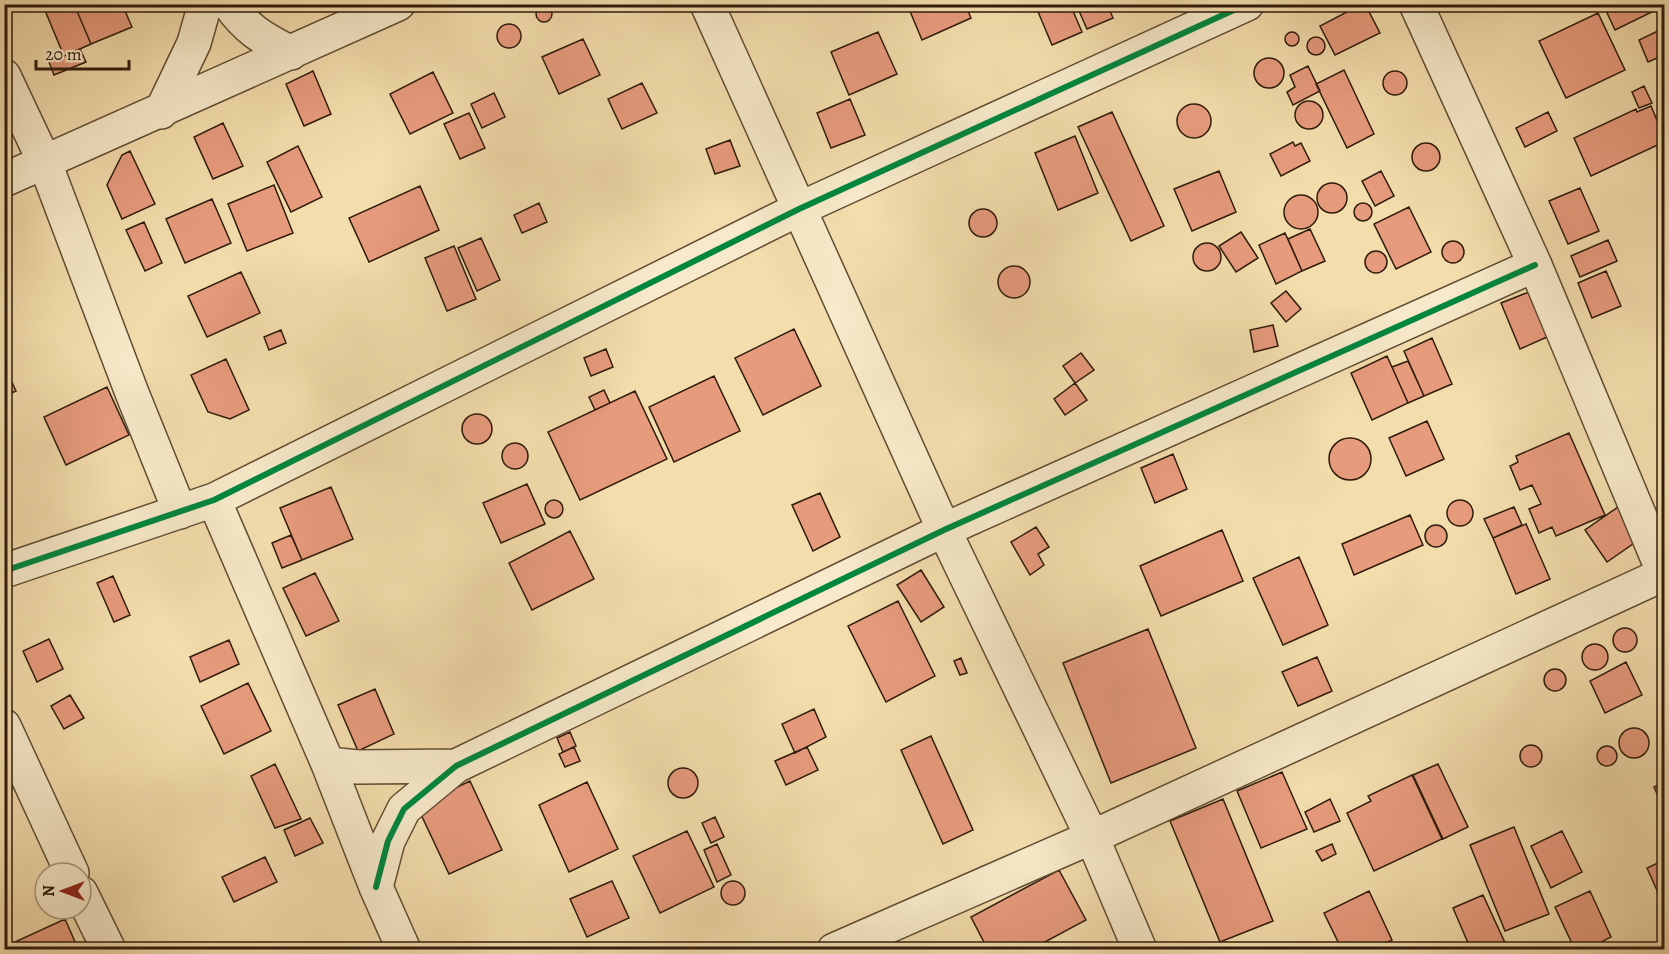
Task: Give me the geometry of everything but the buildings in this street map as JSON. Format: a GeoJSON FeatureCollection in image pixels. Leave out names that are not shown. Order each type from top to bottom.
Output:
{"type":"FeatureCollection","features":[{"type":"Feature","properties":{"kind":"street"},"geometry":{"type":"LineString","coordinates":[[161,112],[194,43],[205,4]]}},
{"type":"Feature","properties":{"kind":"street"},"geometry":{"type":"LineString","coordinates":[[229,4],[242,22],[256,34],[291,53]]}},
{"type":"Feature","properties":{"kind":"street"},"geometry":{"type":"LineString","coordinates":[[4,180],[161,112],[398,4]]}},
{"type":"Feature","properties":{"kind":"street"},"geometry":{"type":"LineString","coordinates":[[707,4],[944,530],[1092,837],[1140,950]]}},
{"type":"Feature","properties":{"kind":"street"},"geometry":{"type":"LineString","coordinates":[[4,571],[214,500],[799,209],[1248,4]]}},
{"type":"Feature","properties":{"kind":"street"},"geometry":{"type":"LineString","coordinates":[[834,950],[1092,837],[1664,574],[1535,265],[1416,4]]}},
{"type":"Feature","properties":{"kind":"street"},"geometry":{"type":"LineString","coordinates":[[4,76],[45,163],[132,393],[180,512]]}},
{"type":"Feature","properties":{"kind":"street"},"geometry":{"type":"LineString","coordinates":[[376,886],[388,841],[404,810],[456,766],[944,530],[1535,265]]}},
{"type":"Feature","properties":{"kind":"street"},"geometry":{"type":"LineString","coordinates":[[214,500],[328,764],[404,950]]}},
{"type":"Feature","properties":{"kind":"street"},"geometry":{"type":"LineString","coordinates":[[4,726],[66,861]]}},
{"type":"Feature","properties":{"kind":"street"},"geometry":{"type":"LineString","coordinates":[[328,764],[358,767],[456,766]]}},
{"type":"Feature","properties":{"kind":"street"},"geometry":{"type":"LineString","coordinates":[[93,917],[109,950]]}},
{"type":"Feature","properties":{"kind":"cycle path"},"geometry":{"type":"LineString","coordinates":[[4,571],[214,500],[799,209],[1247,4]]}},
{"type":"Feature","properties":{"kind":"cycle path"},"geometry":{"type":"LineString","coordinates":[[376,887],[388,841],[404,809],[456,766],[944,530],[1535,265]]}}]}
